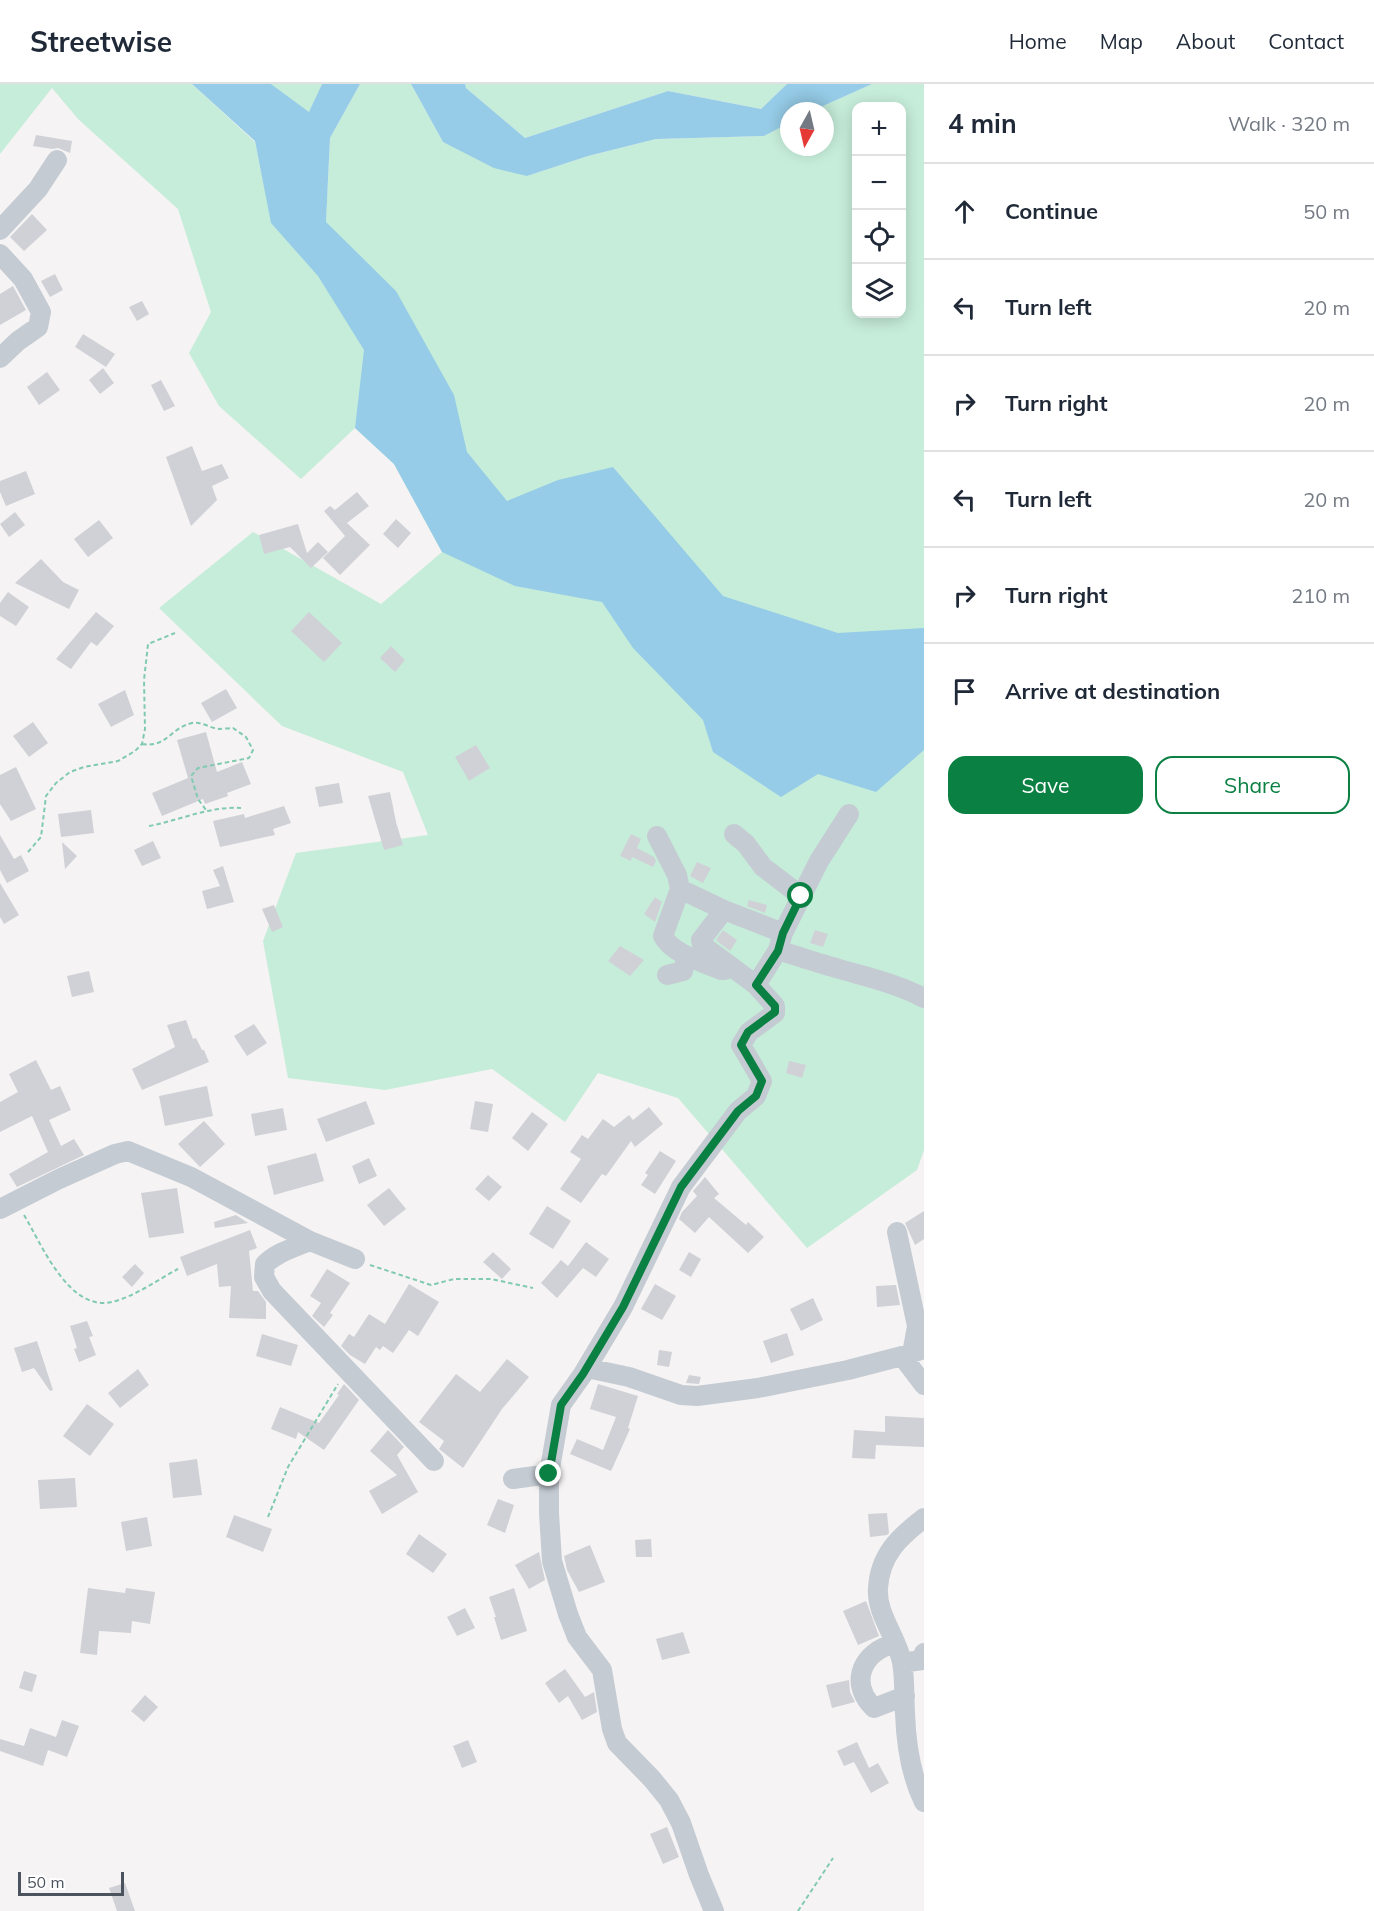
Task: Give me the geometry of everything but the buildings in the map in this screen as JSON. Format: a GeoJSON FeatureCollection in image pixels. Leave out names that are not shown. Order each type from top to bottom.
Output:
{"type":"FeatureCollection","features":[{"type":"Feature","properties":{"kind":"street"},"geometry":{"type":"LineString","coordinates":[[0,230],[38,189],[57,160]]}},
{"type":"Feature","properties":{"kind":"street"},"geometry":{"type":"LineString","coordinates":[[0,254],[23,279],[41,312],[38,327],[0,358]]}},
{"type":"Feature","properties":{"kind":"street"},"geometry":{"type":"LineString","coordinates":[[756,985],[780,942],[819,861],[849,814]]}},
{"type":"Feature","properties":{"kind":"street"},"geometry":{"type":"LineString","coordinates":[[734,834],[746,844],[763,867],[801,896]]}},
{"type":"Feature","properties":{"kind":"street"},"geometry":{"type":"LineString","coordinates":[[657,836],[677,875],[681,889],[663,936],[666,943],[691,958],[721,970],[734,969]]}},
{"type":"Feature","properties":{"kind":"street"},"geometry":{"type":"LineString","coordinates":[[681,889],[780,942],[902,987],[924,998]]}},
{"type":"Feature","properties":{"kind":"street"},"geometry":{"type":"LineString","coordinates":[[714,1911],[681,1823],[669,1800],[617,1743],[612,1729],[602,1670],[577,1637],[568,1614],[552,1561],[549,1474],[561,1405],[587,1368],[623,1307],[681,1187],[738,1111],[756,1096],[760,1088],[762,1081],[741,1045],[748,1032],[775,1012],[775,1006],[756,985],[702,945],[701,940],[724,910]]}},
{"type":"Feature","properties":{"kind":"street"},"geometry":{"type":"LineString","coordinates":[[667,975],[683,971],[691,958]]}},
{"type":"Feature","properties":{"kind":"street"},"geometry":{"type":"LineString","coordinates":[[8,1205],[78,1170],[115,1154],[128,1151],[191,1177],[310,1241],[355,1259]]}},
{"type":"Feature","properties":{"kind":"street"},"geometry":{"type":"LineString","coordinates":[[897,1232],[917,1326],[913,1353],[924,1385]]}},
{"type":"Feature","properties":{"kind":"street"},"geometry":{"type":"LineString","coordinates":[[310,1241],[279,1252],[271,1258],[265,1264],[264,1277],[288,1309],[434,1461]]}},
{"type":"Feature","properties":{"kind":"street"},"geometry":{"type":"LineString","coordinates":[[587,1368],[629,1377],[681,1395],[698,1396],[758,1388],[913,1353]]}},
{"type":"Feature","properties":{"kind":"street"},"geometry":{"type":"LineString","coordinates":[[513,1479],[549,1474]]}},
{"type":"Feature","properties":{"kind":"street"},"geometry":{"type":"LineString","coordinates":[[924,1518],[902,1535],[892,1547],[882,1569],[878,1588],[879,1603],[894,1637],[902,1664],[905,1714],[916,1738],[917,1787],[924,1802]]}},
{"type":"Feature","properties":{"kind":"street"},"geometry":{"type":"LineString","coordinates":[[894,1637],[889,1646],[877,1650],[863,1665],[859,1677],[874,1708],[905,1696]]}},
{"type":"Feature","properties":{"kind":"street"},"geometry":{"type":"LineString","coordinates":[[902,1664],[922,1660],[924,1653]]}},
{"type":"Feature","properties":{"kind":"path"},"geometry":{"type":"LineString","coordinates":[[28,852],[41,837],[46,796],[56,783],[70,772],[84,767],[118,761],[142,744],[145,729],[144,680],[148,644],[175,633]]}},
{"type":"Feature","properties":{"kind":"path"},"geometry":{"type":"LineString","coordinates":[[142,744],[153,746],[165,740],[177,729],[194,722],[219,729],[233,728],[246,737],[253,750],[249,758],[198,768],[190,776],[198,799],[206,810]]}},
{"type":"Feature","properties":{"kind":"path"},"geometry":{"type":"LineString","coordinates":[[149,826],[171,822],[206,810],[226,807],[241,808]]}},
{"type":"Feature","properties":{"kind":"path"},"geometry":{"type":"LineString","coordinates":[[8,1205],[72,1291],[87,1300],[97,1303],[121,1299],[178,1269]]}},
{"type":"Feature","properties":{"kind":"path"},"geometry":{"type":"LineString","coordinates":[[355,1259],[431,1286],[454,1279],[491,1280],[533,1288]]}},
{"type":"Feature","properties":{"kind":"path"},"geometry":{"type":"LineString","coordinates":[[268,1517],[288,1467],[347,1369]]}},
{"type":"Feature","properties":{"kind":"path"},"geometry":{"type":"LineString","coordinates":[[798,1911],[833,1858]]}},
{"type":"Feature","properties":{"kind":"green space"},"geometry":{"type":"Polygon","coordinates":[[[0,84],[192,84],[255,142],[272,223],[326,221],[330,138],[360,84],[411,84],[443,142],[527,176],[588,156],[656,139],[764,136],[780,128],[780,156],[834,156],[834,102],[832,102],[872,84],[924,84],[924,1150],[917,1170],[807,1248],[678,1098],[598,1073],[565,1122],[492,1069],[385,1090],[288,1078],[263,941],[296,853],[428,835],[403,772],[282,726],[159,608],[253,532],[381,604],[442,552],[394,464],[355,428],[301,479],[219,406],[189,353],[211,312],[178,209],[78,119],[52,88],[0,154],[0,84]]]}},
{"type":"Feature","properties":{"kind":"green space"},"geometry":{"type":"Polygon","coordinates":[[[271,84],[322,84],[309,113],[271,84]]]}},
{"type":"Feature","properties":{"kind":"green space"},"geometry":{"type":"Polygon","coordinates":[[[465,84],[787,84],[761,109],[668,91],[525,138],[466,88],[465,84]]]}},
{"type":"Feature","properties":{"kind":"water"},"geometry":{"type":"Polygon","coordinates":[[[192,84],[271,84],[309,112],[322,84],[360,84],[330,138],[326,222],[396,291],[454,395],[467,452],[507,501],[558,480],[613,467],[723,596],[838,633],[924,628],[924,750],[876,792],[818,774],[781,797],[713,752],[703,720],[633,648],[602,602],[515,586],[442,552],[394,464],[355,428],[364,350],[318,276],[271,223],[255,141],[192,84]]]}},
{"type":"Feature","properties":{"kind":"water"},"geometry":{"type":"Polygon","coordinates":[[[411,84],[465,84],[466,88],[525,138],[668,91],[761,109],[787,84],[872,84],[832,102],[780,102],[780,128],[764,136],[656,139],[588,156],[527,176],[494,168],[443,142],[411,84]]]}},
{"type":"Feature","properties":{"kind":"route"},"geometry":{"type":"LineString","coordinates":[[549,1474],[561,1405],[583,1374],[623,1307],[681,1187],[738,1111],[756,1096],[760,1088],[762,1081],[741,1045],[748,1032],[775,1012],[775,1006],[756,985],[778,951],[783,933],[801,896]]}}]}
